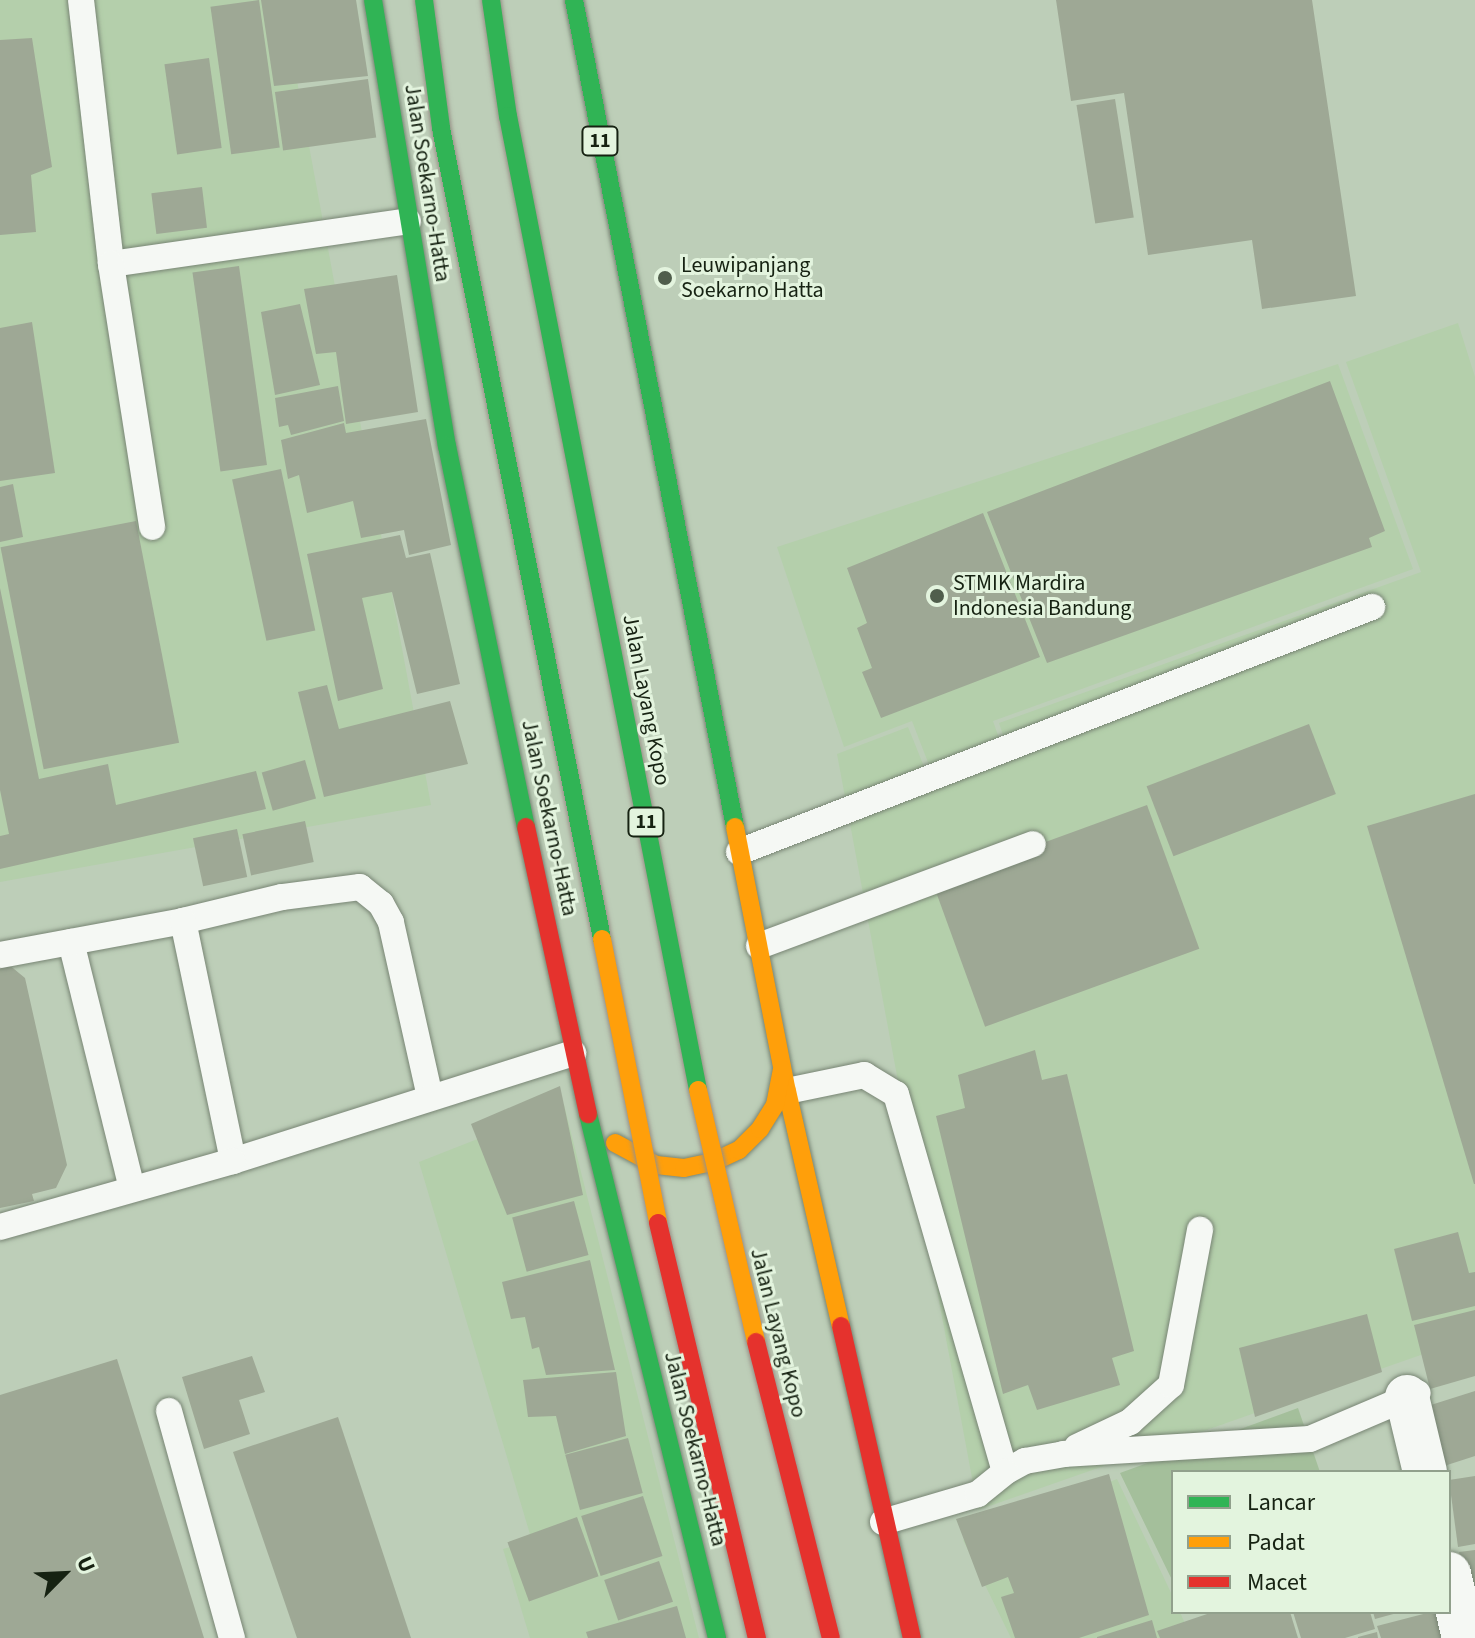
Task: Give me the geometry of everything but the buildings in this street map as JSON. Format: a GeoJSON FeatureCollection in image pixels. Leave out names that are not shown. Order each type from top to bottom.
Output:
{"type":"FeatureCollection","features":[{"type":"Feature","properties":{"kind":"highway","name":"Jalan Soekarno-Hatta"},"geometry":{"type":"LineString","coordinates":[[373,0],[447,446],[573,1053],[717,1638]]}},
{"type":"Feature","properties":{"kind":"highway"},"geometry":{"type":"LineString","coordinates":[[424,0],[441,128],[659,1227],[757,1638]]}},
{"type":"Feature","properties":{"kind":"highway","name":"Jalan Layang Kopo"},"geometry":{"type":"LineString","coordinates":[[491,0],[508,116],[720,1203],[831,1638]]}},
{"type":"Feature","properties":{"kind":"highway","name":"11"},"geometry":{"type":"LineString","coordinates":[[574,0],[739,852],[781,1046],[787,1091],[892,1562],[912,1638]]}},
{"type":"Feature","properties":{"kind":"highway"},"geometry":{"type":"LineString","coordinates":[[580,1084],[589,1112],[629,1154],[684,1168],[713,1162],[739,1150],[775,1105],[783,1076],[781,1046]]}},
{"type":"Feature","properties":{"kind":"highway"},"geometry":{"type":"LineString","coordinates":[[892,1562],[930,1638]]}},
{"type":"Feature","properties":{"kind":"street"},"geometry":{"type":"LineString","coordinates":[[1416,1394],[1425,1470]]}},
{"type":"Feature","properties":{"kind":"street"},"geometry":{"type":"LineString","coordinates":[[1451,1583],[1464,1638]]}},
{"type":"Feature","properties":{"kind":"lane"},"geometry":{"type":"LineString","coordinates":[[81,0],[111,264],[152,527]]}},
{"type":"Feature","properties":{"kind":"lane"},"geometry":{"type":"LineString","coordinates":[[111,264],[408,221]]}},
{"type":"Feature","properties":{"kind":"lane"},"geometry":{"type":"LineString","coordinates":[[739,852],[1372,607]]}},
{"type":"Feature","properties":{"kind":"lane"},"geometry":{"type":"LineString","coordinates":[[759,946],[1033,844]]}},
{"type":"Feature","properties":{"kind":"lane"},"geometry":{"type":"LineString","coordinates":[[0,955],[183,921],[282,897],[360,887],[381,904],[391,922],[430,1097]]}},
{"type":"Feature","properties":{"kind":"lane"},"geometry":{"type":"LineString","coordinates":[[183,921],[233,1161]]}},
{"type":"Feature","properties":{"kind":"lane"},"geometry":{"type":"LineString","coordinates":[[71,942],[132,1189]]}},
{"type":"Feature","properties":{"kind":"lane"},"geometry":{"type":"LineString","coordinates":[[0,1227],[233,1161],[573,1053]]}},
{"type":"Feature","properties":{"kind":"lane"},"geometry":{"type":"LineString","coordinates":[[787,1091],[864,1075],[896,1094],[1005,1472]]}},
{"type":"Feature","properties":{"kind":"lane"},"geometry":{"type":"LineString","coordinates":[[1063,1454],[1130,1422],[1171,1385],[1200,1230]]}},
{"type":"Feature","properties":{"kind":"lane"},"geometry":{"type":"LineString","coordinates":[[883,1522],[965,1500],[1025,1461],[1063,1454],[1310,1439],[1416,1394]]}},
{"type":"Feature","properties":{"kind":"lane"},"geometry":{"type":"LineString","coordinates":[[169,1411],[232,1638]]}},
{"type":"Feature","properties":{"kind":"shaded area"},"geometry":{"type":"Polygon","coordinates":[[[0,0],[282,0],[431,805],[0,882],[0,0]]]}},
{"type":"Feature","properties":{"kind":"shaded area"},"geometry":{"type":"Polygon","coordinates":[[[1458,323],[1475,377],[1475,1336],[978,1510],[837,754],[908,727],[925,769],[1004,738],[999,723],[1421,572],[1346,362],[1458,323]]]}},
{"type":"Feature","properties":{"kind":"shaded area"},"geometry":{"type":"Polygon","coordinates":[[[1338,364],[1413,569],[993,721],[999,738],[929,765],[912,721],[844,747],[777,547],[1338,364]]]}},
{"type":"Feature","properties":{"kind":"shaded area"},"geometry":{"type":"Polygon","coordinates":[[[564,1105],[699,1638],[530,1638],[503,1549],[532,1541],[419,1162],[564,1105]]]}},
{"type":"Feature","properties":{"kind":"shaded area"},"geometry":{"type":"Polygon","coordinates":[[[1298,1408],[1319,1470],[1171,1470],[1171,1578],[1120,1473],[1298,1408]]]}},
{"type":"Feature","properties":{"kind":"shaded area"},"geometry":{"type":"Polygon","coordinates":[[[1117,1479],[1171,1593],[1171,1614],[1181,1614],[1191,1638],[1011,1638],[963,1540],[1117,1479]]]}},
{"type":"Feature","properties":{"kind":"traffic: fast"},"geometry":{"type":"LineString","coordinates":[[373,0],[447,446],[526,827]]}},
{"type":"Feature","properties":{"kind":"traffic: fast"},"geometry":{"type":"LineString","coordinates":[[424,0],[441,128],[602,939]]}},
{"type":"Feature","properties":{"kind":"traffic: fast"},"geometry":{"type":"LineString","coordinates":[[491,0],[508,116],[698,1090]]}},
{"type":"Feature","properties":{"kind":"traffic: fast"},"geometry":{"type":"LineString","coordinates":[[574,0],[735,827]]}},
{"type":"Feature","properties":{"kind":"traffic: fast"},"geometry":{"type":"LineString","coordinates":[[588,1114],[717,1638]]}},
{"type":"Feature","properties":{"kind":"traffic: slow"},"geometry":{"type":"LineString","coordinates":[[735,827],[787,1091],[841,1326]]}},
{"type":"Feature","properties":{"kind":"traffic: slow"},"geometry":{"type":"LineString","coordinates":[[602,939],[658,1223]]}},
{"type":"Feature","properties":{"kind":"traffic: slow"},"geometry":{"type":"LineString","coordinates":[[615,1143],[656,1165],[684,1168],[713,1162],[739,1150],[760,1129],[775,1105],[782,1070]]}},
{"type":"Feature","properties":{"kind":"traffic: slow"},"geometry":{"type":"LineString","coordinates":[[698,1090],[756,1342]]}},
{"type":"Feature","properties":{"kind":"traffic: jam"},"geometry":{"type":"LineString","coordinates":[[526,827],[588,1114]]}},
{"type":"Feature","properties":{"kind":"traffic: jam"},"geometry":{"type":"LineString","coordinates":[[658,1223],[757,1638]]}},
{"type":"Feature","properties":{"kind":"traffic: jam"},"geometry":{"type":"LineString","coordinates":[[841,1326],[912,1638]]}},
{"type":"Feature","properties":{"kind":"traffic: jam"},"geometry":{"type":"LineString","coordinates":[[756,1342],[831,1638]]}},
{"type":"Feature","properties":{"kind":"place","name":"Leuwipanjang Soekarno Hatta"},"geometry":{"type":"Point","coordinates":[665,278]}},
{"type":"Feature","properties":{"kind":"place","name":"STMIK Mardira Indonesia Bandung"},"geometry":{"type":"Point","coordinates":[937,596]}}]}
